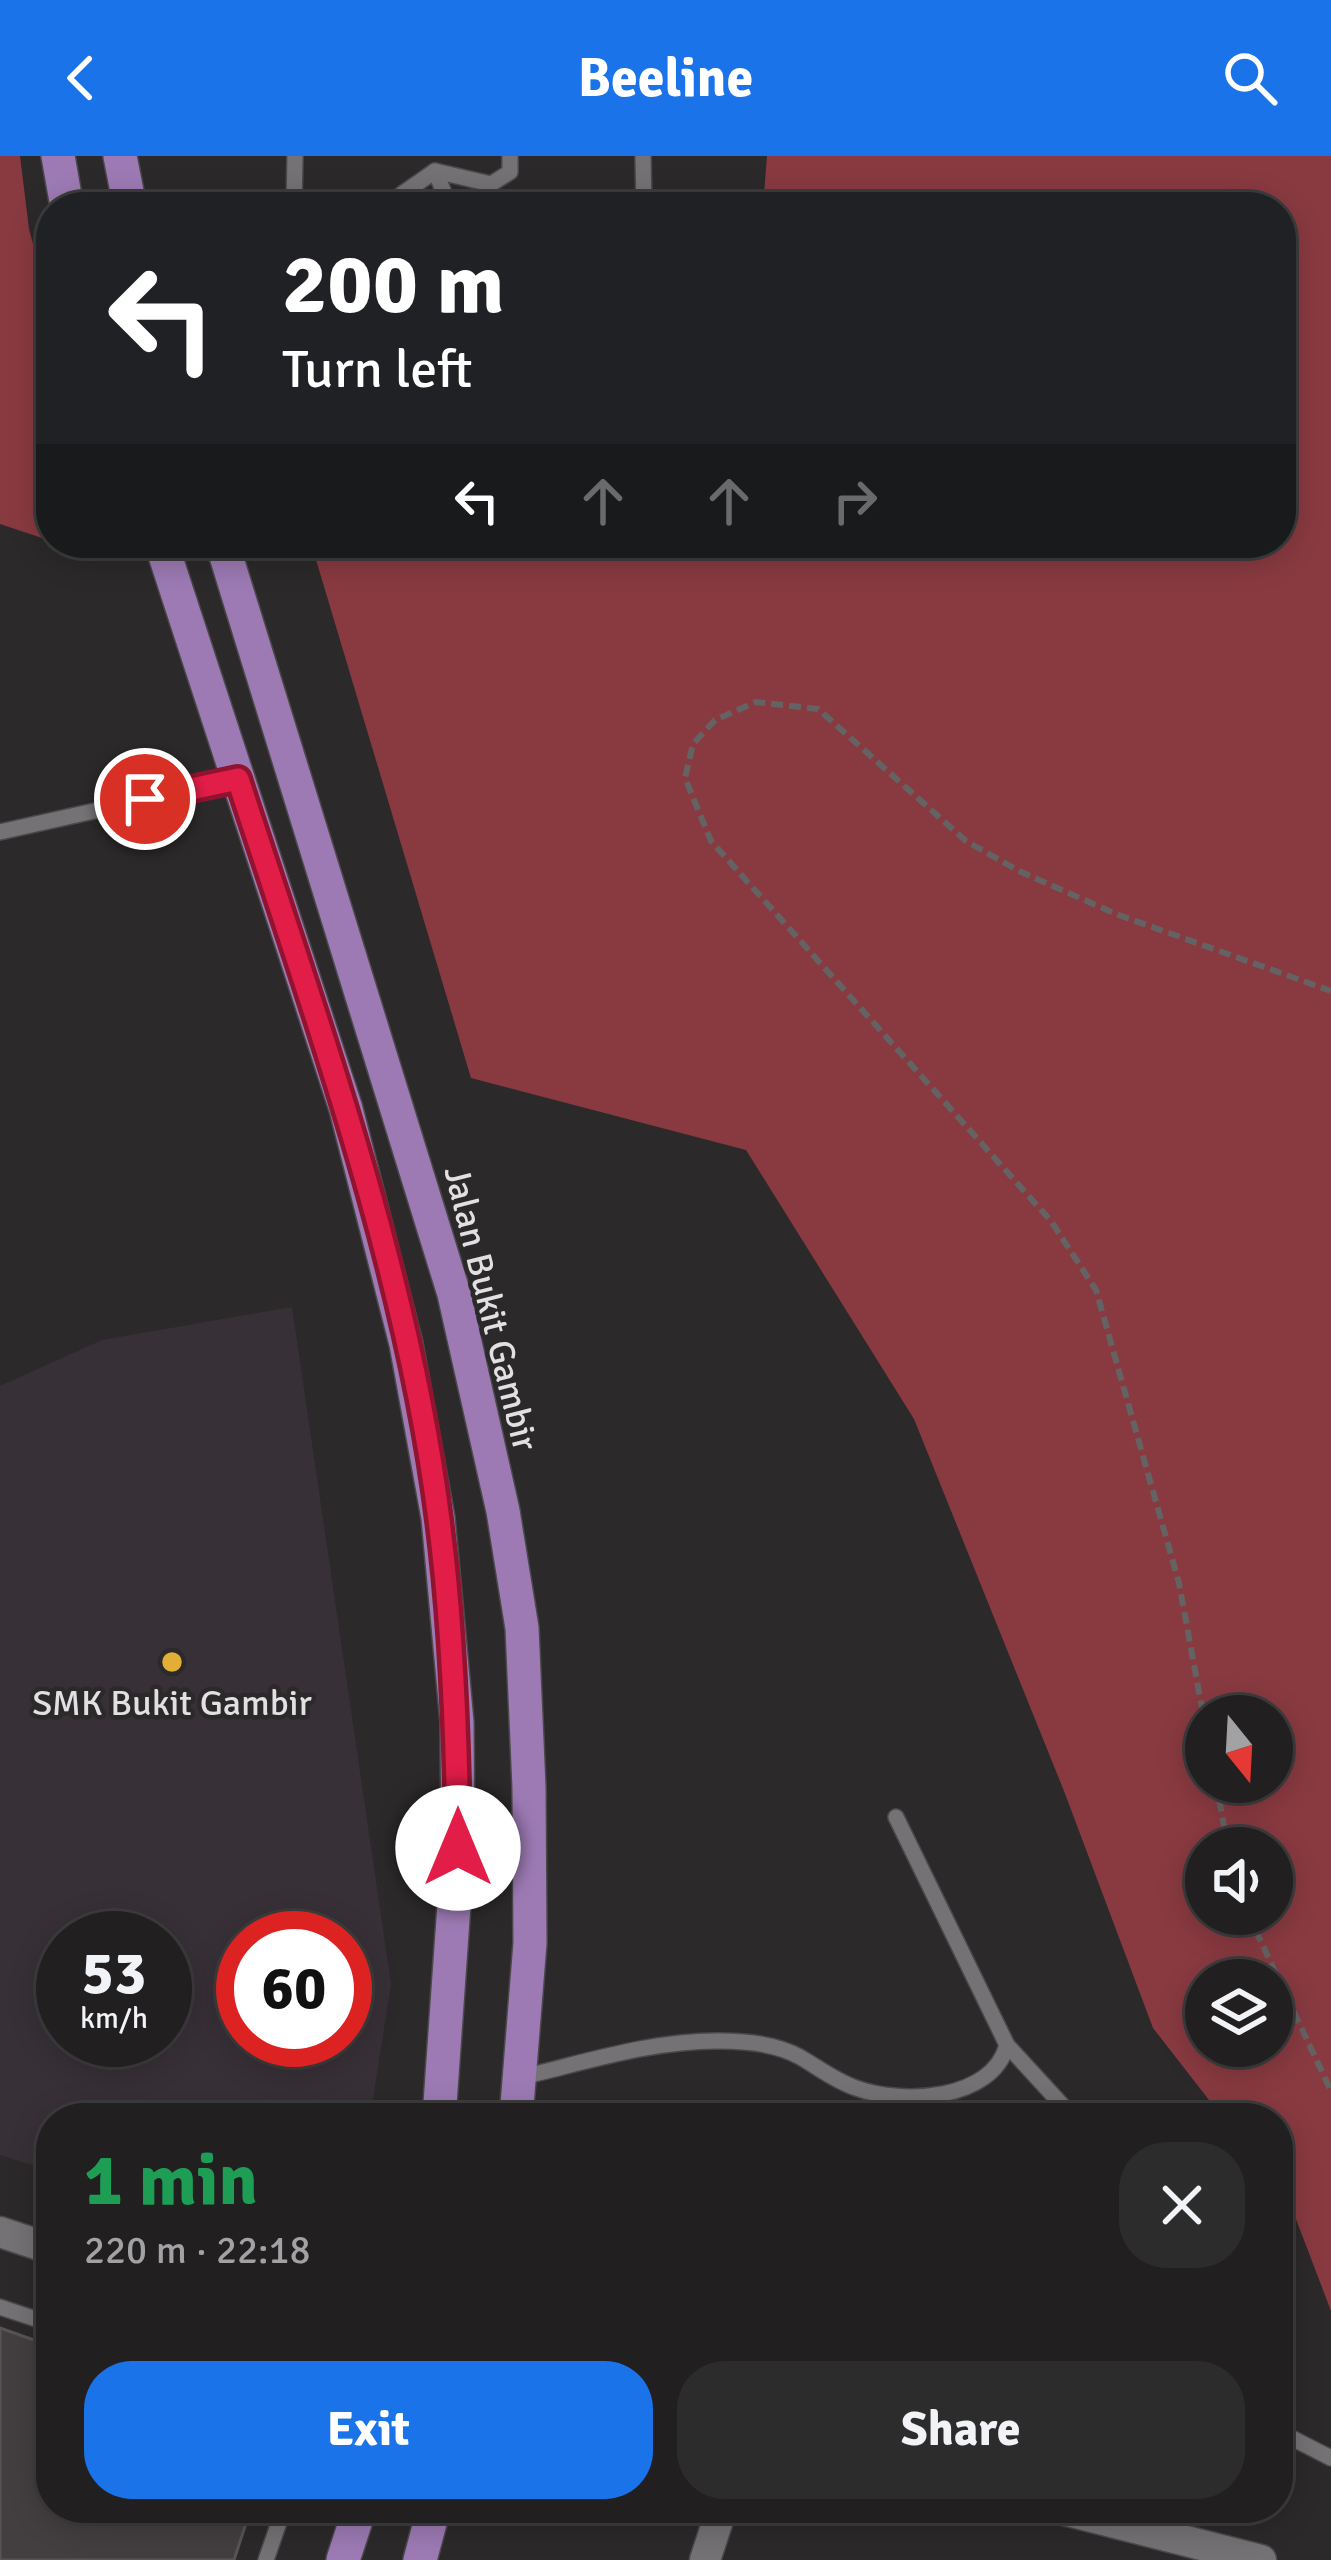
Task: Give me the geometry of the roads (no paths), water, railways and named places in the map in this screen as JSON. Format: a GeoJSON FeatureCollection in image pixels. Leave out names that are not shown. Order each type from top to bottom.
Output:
{"type":"FeatureCollection","features":[{"type":"Feature","properties":{"kind":"main road"},"geometry":{"type":"LineString","coordinates":[[58,156],[64,192]]}},
{"type":"Feature","properties":{"kind":"main road"},"geometry":{"type":"LineString","coordinates":[[120,156],[127,192]]}},
{"type":"Feature","properties":{"kind":"main road"},"geometry":{"type":"LineString","coordinates":[[166,558],[346,1109],[406,1344],[439,1518],[457,1722],[458,1827],[440,2103]]}},
{"type":"Feature","properties":{"kind":"main road","name":"Jalan Bukit Gambir"},"geometry":{"type":"LineString","coordinates":[[227,558],[454,1294],[503,1511],[522,1628],[529,1787],[530,1942],[518,2103]]}},
{"type":"Feature","properties":{"kind":"main road"},"geometry":{"type":"LineString","coordinates":[[344,2560],[355,2523]]}},
{"type":"Feature","properties":{"kind":"street"},"geometry":{"type":"LineString","coordinates":[[0,2232],[36,2243]]}},
{"type":"Feature","properties":{"kind":"street"},"geometry":{"type":"LineString","coordinates":[[705,2560],[717,2523]]}},
{"type":"Feature","properties":{"kind":"street"},"geometry":{"type":"LineString","coordinates":[[1115,2523],[1261,2560]]}},
{"type":"Feature","properties":{"kind":"lane"},"geometry":{"type":"LineString","coordinates":[[294,192],[295,156]]}},
{"type":"Feature","properties":{"kind":"lane"},"geometry":{"type":"LineString","coordinates":[[405,192],[436,171],[490,184],[509,172],[509,156]]}},
{"type":"Feature","properties":{"kind":"lane"},"geometry":{"type":"LineString","coordinates":[[643,156],[644,192]]}},
{"type":"Feature","properties":{"kind":"lane"},"geometry":{"type":"LineString","coordinates":[[436,171],[444,192]]}},
{"type":"Feature","properties":{"kind":"lane"},"geometry":{"type":"LineString","coordinates":[[0,832],[238,779]]}},
{"type":"Feature","properties":{"kind":"lane"},"geometry":{"type":"LineString","coordinates":[[896,1817],[1006,2045],[1060,2103]]}},
{"type":"Feature","properties":{"kind":"lane"},"geometry":{"type":"LineString","coordinates":[[522,2077],[647,2048],[718,2041],[770,2045],[858,2090],[902,2096],[947,2092],[981,2080],[1002,2065],[1006,2045]]}},
{"type":"Feature","properties":{"kind":"lane"},"geometry":{"type":"LineString","coordinates":[[0,2307],[36,2319]]}},
{"type":"Feature","properties":{"kind":"lane"},"geometry":{"type":"LineString","coordinates":[[1293,2439],[1331,2458]]}},
{"type":"Feature","properties":{"kind":"lane"},"geometry":{"type":"LineString","coordinates":[[266,2560],[279,2523]]}},
{"type":"Feature","properties":{"kind":"place","name":"SMK Bukit Gambir"},"geometry":{"type":"Point","coordinates":[172,1662]}}]}
